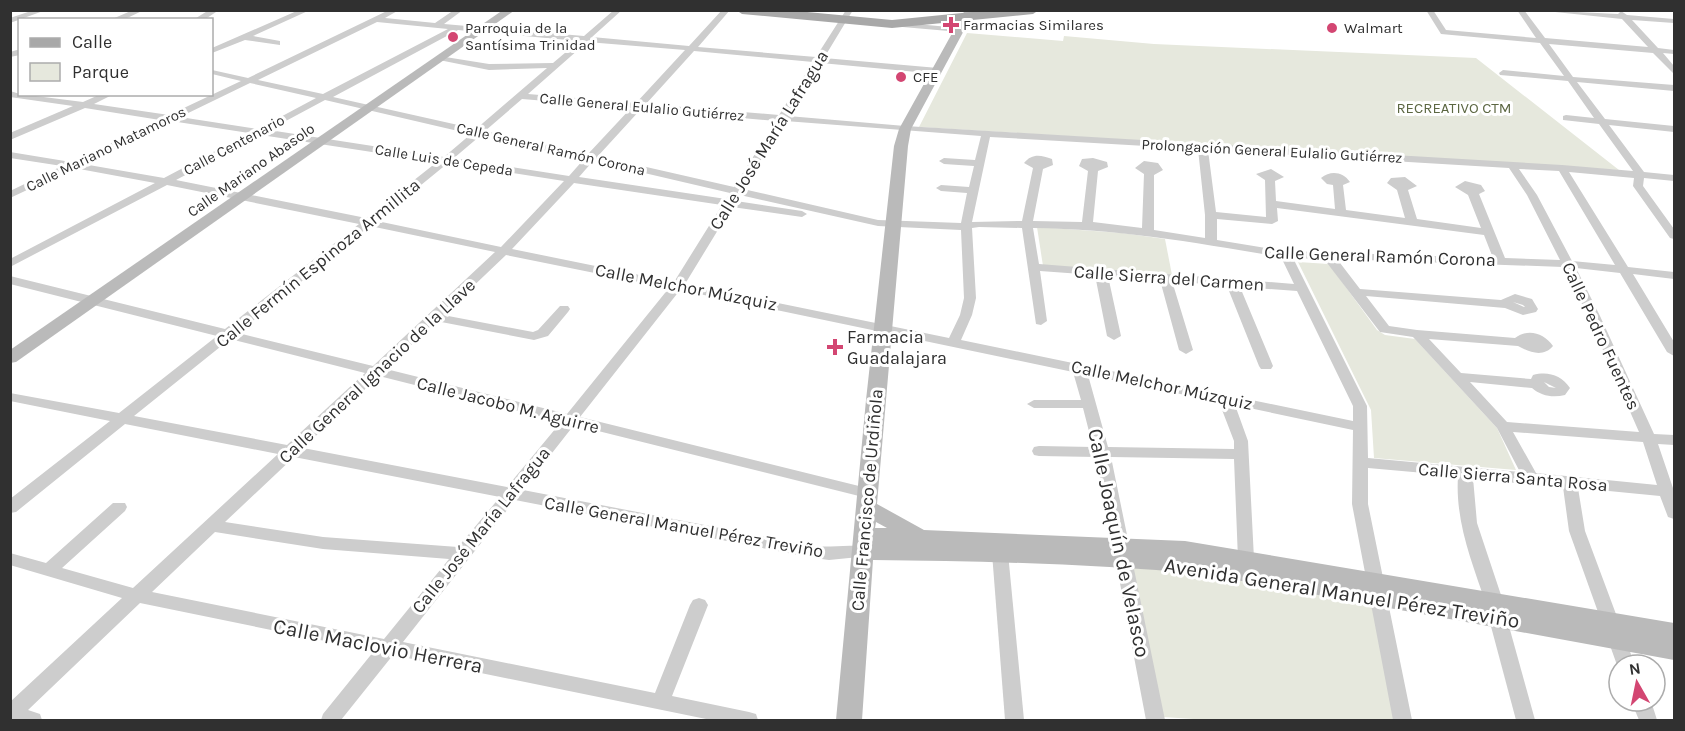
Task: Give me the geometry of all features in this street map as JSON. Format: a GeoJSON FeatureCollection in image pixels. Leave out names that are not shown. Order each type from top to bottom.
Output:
{"type":"FeatureCollection","features":[{"type":"Feature","properties":{"kind":"main road","name":"Calle Mariano Abasolo"},"geometry":{"type":"LineString","coordinates":[[10,358],[510,10]]}},
{"type":"Feature","properties":{"kind":"main road"},"geometry":{"type":"LineString","coordinates":[[742,10],[847,16],[892,24],[966,19],[1033,10]]}},
{"type":"Feature","properties":{"kind":"main road"},"geometry":{"type":"LineString","coordinates":[[847,16],[928,10]]}},
{"type":"Feature","properties":{"kind":"main road"},"geometry":{"type":"LineString","coordinates":[[990,10],[1013,13]]}},
{"type":"Feature","properties":{"kind":"main road","name":"Calle Francisco de Urdiñola"},"geometry":{"type":"LineString","coordinates":[[849,720],[882,327],[885,223],[905,129],[966,19]]}},
{"type":"Feature","properties":{"kind":"main road"},"geometry":{"type":"LineString","coordinates":[[866,500],[923,537]]}},
{"type":"Feature","properties":{"kind":"main road","name":"Avenida General Manuel Pérez Treviño"},"geometry":{"type":"LineString","coordinates":[[863,543],[923,537],[1122,552],[1235,571],[1378,590],[1614,630],[1674,633]]}},
{"type":"Feature","properties":{"kind":"main road","name":"Avenida General Manuel Pérez Treviño"},"geometry":{"type":"LineString","coordinates":[[863,543],[1000,553],[1185,549],[1246,559],[1378,590]]}},
{"type":"Feature","properties":{"kind":"main road","name":"Avenida General Manuel Pérez Treviño"},"geometry":{"type":"LineString","coordinates":[[1614,630],[1674,650]]}},
{"type":"Feature","properties":{"kind":"street"},"geometry":{"type":"LineString","coordinates":[[19,18],[43,10]]}},
{"type":"Feature","properties":{"kind":"street"},"geometry":{"type":"LineString","coordinates":[[119,18],[141,10]]}},
{"type":"Feature","properties":{"kind":"street"},"geometry":{"type":"LineString","coordinates":[[200,18],[216,10]]}},
{"type":"Feature","properties":{"kind":"street"},"geometry":{"type":"LineString","coordinates":[[213,51],[307,10]]}},
{"type":"Feature","properties":{"kind":"street","name":"Calle Mariano Matamoros"},"geometry":{"type":"LineString","coordinates":[[10,195],[396,10]]}},
{"type":"Feature","properties":{"kind":"street"},"geometry":{"type":"LineString","coordinates":[[437,25],[460,10]]}},
{"type":"Feature","properties":{"kind":"street","name":"Calle Fermín Espinoza Armillita"},"geometry":{"type":"LineString","coordinates":[[10,508],[446,160],[619,10]]}},
{"type":"Feature","properties":{"kind":"street","name":"Calle General Ignacio de la Llave"},"geometry":{"type":"LineString","coordinates":[[11,715],[504,250],[727,10]]}},
{"type":"Feature","properties":{"kind":"street"},"geometry":{"type":"LineString","coordinates":[[1429,10],[1444,32],[1674,52]]}},
{"type":"Feature","properties":{"kind":"street"},"geometry":{"type":"LineString","coordinates":[[1520,10],[1640,174],[1638,186],[1674,236]]}},
{"type":"Feature","properties":{"kind":"street"},"geometry":{"type":"LineString","coordinates":[[1539,10],[1621,14],[1674,21]]}},
{"type":"Feature","properties":{"kind":"street"},"geometry":{"type":"LineString","coordinates":[[1621,14],[1674,71]]}},
{"type":"Feature","properties":{"kind":"street","name":"Calle José María Lafragua"},"geometry":{"type":"LineString","coordinates":[[330,720],[678,285],[847,16]]}},
{"type":"Feature","properties":{"kind":"street"},"geometry":{"type":"LineString","coordinates":[[377,20],[938,71]]}},
{"type":"Feature","properties":{"kind":"street","name":"Calle Centenario"},"geometry":{"type":"LineString","coordinates":[[10,264],[457,27]]}},
{"type":"Feature","properties":{"kind":"street"},"geometry":{"type":"LineString","coordinates":[[244,38],[277,43]]}},
{"type":"Feature","properties":{"kind":"street"},"geometry":{"type":"LineString","coordinates":[[442,58],[489,67],[556,65]]}},
{"type":"Feature","properties":{"kind":"street","name":"Calle General Ramón Corona"},"geometry":{"type":"LineString","coordinates":[[213,72],[591,158],[732,197]]}},
{"type":"Feature","properties":{"kind":"street"},"geometry":{"type":"LineString","coordinates":[[1503,73],[1674,88]]}},
{"type":"Feature","properties":{"kind":"street"},"geometry":{"type":"LineString","coordinates":[[10,105],[32,96]]}},
{"type":"Feature","properties":{"kind":"street","name":"Calle Luis de Cepeda"},"geometry":{"type":"LineString","coordinates":[[32,96],[571,179],[732,197],[833,216],[885,223]]}},
{"type":"Feature","properties":{"kind":"street"},"geometry":{"type":"LineString","coordinates":[[10,137],[105,96]]}},
{"type":"Feature","properties":{"kind":"street","name":"Calle General Eulalio Gutiérrez"},"geometry":{"type":"LineString","coordinates":[[522,96],[905,129]]}},
{"type":"Feature","properties":{"kind":"street"},"geometry":{"type":"LineString","coordinates":[[1566,118],[1674,129]]}},
{"type":"Feature","properties":{"kind":"street","name":"Prolongación General Eulalio Gutiérrez"},"geometry":{"type":"LineString","coordinates":[[905,129],[1562,168],[1674,178]]}},
{"type":"Feature","properties":{"kind":"street"},"geometry":{"type":"LineString","coordinates":[[954,341],[966,315],[970,298],[972,190],[986,134]]}},
{"type":"Feature","properties":{"kind":"street"},"geometry":{"type":"LineString","coordinates":[[1203,147],[1211,243]]}},
{"type":"Feature","properties":{"kind":"street","name":"Calle Melchor Múzquiz"},"geometry":{"type":"LineString","coordinates":[[10,155],[165,182],[368,222],[954,341],[1360,427]]}},
{"type":"Feature","properties":{"kind":"street"},"geometry":{"type":"LineString","coordinates":[[945,160],[980,163]]}},
{"type":"Feature","properties":{"kind":"street","name":"Calle Pedro Fuentes"},"geometry":{"type":"LineString","coordinates":[[1512,165],[1532,195],[1594,316],[1649,438],[1674,513]]}},
{"type":"Feature","properties":{"kind":"street"},"geometry":{"type":"LineString","coordinates":[[1038,167],[1027,223],[1041,321]]}},
{"type":"Feature","properties":{"kind":"street"},"geometry":{"type":"LineString","coordinates":[[1562,168],[1674,352]]}},
{"type":"Feature","properties":{"kind":"street"},"geometry":{"type":"LineString","coordinates":[[1087,225],[1093,169]]}},
{"type":"Feature","properties":{"kind":"street"},"geometry":{"type":"LineString","coordinates":[[1148,232],[1149,172]]}},
{"type":"Feature","properties":{"kind":"street"},"geometry":{"type":"LineString","coordinates":[[1210,215],[1270,221],[1273,219],[1270,179]]}},
{"type":"Feature","properties":{"kind":"street"},"geometry":{"type":"LineString","coordinates":[[1338,184],[1341,212]]}},
{"type":"Feature","properties":{"kind":"street"},"geometry":{"type":"LineString","coordinates":[[941,188],[972,190]]}},
{"type":"Feature","properties":{"kind":"street"},"geometry":{"type":"LineString","coordinates":[[1402,188],[1412,222]]}},
{"type":"Feature","properties":{"kind":"street"},"geometry":{"type":"LineString","coordinates":[[1473,193],[1500,261]]}},
{"type":"Feature","properties":{"kind":"street"},"geometry":{"type":"LineString","coordinates":[[1273,204],[1487,232]]}},
{"type":"Feature","properties":{"kind":"street","name":"Calle General Ramón Corona"},"geometry":{"type":"LineString","coordinates":[[885,223],[905,226],[971,223],[1087,225],[1148,232],[1285,254],[1567,264],[1674,275]]}},
{"type":"Feature","properties":{"kind":"street"},"geometry":{"type":"LineString","coordinates":[[1285,254],[1360,406],[1360,504],[1402,720]]}},
{"type":"Feature","properties":{"kind":"street"},"geometry":{"type":"LineString","coordinates":[[1329,257],[1385,329],[1417,334],[1521,342]]}},
{"type":"Feature","properties":{"kind":"street","name":"Calle Sierra del Carmen"},"geometry":{"type":"LineString","coordinates":[[1035,267],[1303,288]]}},
{"type":"Feature","properties":{"kind":"street"},"geometry":{"type":"LineString","coordinates":[[1101,273],[1114,336]]}},
{"type":"Feature","properties":{"kind":"street"},"geometry":{"type":"LineString","coordinates":[[1165,277],[1186,350]]}},
{"type":"Feature","properties":{"kind":"street","name":"Calle Jacobo M. Aguirre"},"geometry":{"type":"LineString","coordinates":[[10,280],[568,420],[866,500]]}},
{"type":"Feature","properties":{"kind":"street"},"geometry":{"type":"LineString","coordinates":[[1232,283],[1266,366]]}},
{"type":"Feature","properties":{"kind":"street"},"geometry":{"type":"LineString","coordinates":[[1357,292],[1507,304]]}},
{"type":"Feature","properties":{"kind":"street"},"geometry":{"type":"LineString","coordinates":[[433,317],[534,336],[543,333],[564,309]]}},
{"type":"Feature","properties":{"kind":"street"},"geometry":{"type":"LineString","coordinates":[[1417,334],[1503,426],[1532,480]]}},
{"type":"Feature","properties":{"kind":"street","name":"Calle Joaquín de Velasco"},"geometry":{"type":"LineString","coordinates":[[1079,367],[1102,452],[1155,720]]}},
{"type":"Feature","properties":{"kind":"street"},"geometry":{"type":"LineString","coordinates":[[1457,377],[1536,384]]}},
{"type":"Feature","properties":{"kind":"street","name":"Calle General Manuel Pérez Treviño"},"geometry":{"type":"LineString","coordinates":[[10,397],[814,552],[829,554],[863,543]]}},
{"type":"Feature","properties":{"kind":"street"},"geometry":{"type":"LineString","coordinates":[[1225,399],[1237,428],[1242,454],[1246,559]]}},
{"type":"Feature","properties":{"kind":"street"},"geometry":{"type":"LineString","coordinates":[[1034,404],[1089,404]]}},
{"type":"Feature","properties":{"kind":"street"},"geometry":{"type":"LineString","coordinates":[[1503,426],[1674,440]]}},
{"type":"Feature","properties":{"kind":"street"},"geometry":{"type":"LineString","coordinates":[[1039,451],[1242,454]]}},
{"type":"Feature","properties":{"kind":"street","name":"Calle Sierra Santa Rosa"},"geometry":{"type":"LineString","coordinates":[[1360,462],[1666,491]]}},
{"type":"Feature","properties":{"kind":"street"},"geometry":{"type":"LineString","coordinates":[[1466,473],[1463,495],[1465,512],[1496,611],[1526,720]]}},
{"type":"Feature","properties":{"kind":"street"},"geometry":{"type":"LineString","coordinates":[[1570,483],[1577,531],[1622,653]]}},
{"type":"Feature","properties":{"kind":"street"},"geometry":{"type":"LineString","coordinates":[[49,570],[119,507]]}},
{"type":"Feature","properties":{"kind":"street"},"geometry":{"type":"LineString","coordinates":[[212,526],[323,543],[463,554]]}},
{"type":"Feature","properties":{"kind":"street"},"geometry":{"type":"LineString","coordinates":[[1000,553],[1015,720]]}},
{"type":"Feature","properties":{"kind":"street","name":"Calle Maclovio Herrera"},"geometry":{"type":"LineString","coordinates":[[10,559],[137,596],[749,720]]}},
{"type":"Feature","properties":{"kind":"street"},"geometry":{"type":"LineString","coordinates":[[660,703],[699,605]]}},
{"type":"Feature","properties":{"kind":"street"},"geometry":{"type":"LineString","coordinates":[[11,715],[33,720]]}},
{"type":"Feature","properties":{"kind":"green space","name":"RECREATIVO CTM"},"geometry":{"type":"Polygon","coordinates":[[[967,33],[1063,41],[1064,36],[1154,44],[1476,58],[1619,170],[919,127],[967,33]]]}},
{"type":"Feature","properties":{"kind":"green space"},"geometry":{"type":"Polygon","coordinates":[[[1037,227],[1122,233],[1165,239],[1172,275],[1043,266],[1037,227]]]}},
{"type":"Feature","properties":{"kind":"green space"},"geometry":{"type":"Polygon","coordinates":[[[1298,262],[1329,264],[1377,330],[1385,335],[1415,339],[1497,428],[1516,470],[1374,458],[1371,410],[1298,262]]]}},
{"type":"Feature","properties":{"kind":"green space"},"geometry":{"type":"Polygon","coordinates":[[[1133,568],[1188,571],[1373,605],[1395,720],[1209,720],[1163,717],[1133,568]]]}},
{"type":"Feature","properties":{"kind":"place","name":"Farmacias Similares"},"geometry":{"type":"Point","coordinates":[951,25]}},
{"type":"Feature","properties":{"kind":"place","name":"Walmart"},"geometry":{"type":"Point","coordinates":[1332,28]}},
{"type":"Feature","properties":{"kind":"place","name":"Parroquia de la Santísima Trinidad"},"geometry":{"type":"Point","coordinates":[453,37]}},
{"type":"Feature","properties":{"kind":"place","name":"CFE"},"geometry":{"type":"Point","coordinates":[901,77]}},
{"type":"Feature","properties":{"kind":"place","name":"Farmacia Guadalajara"},"geometry":{"type":"Point","coordinates":[835,347]}}]}
